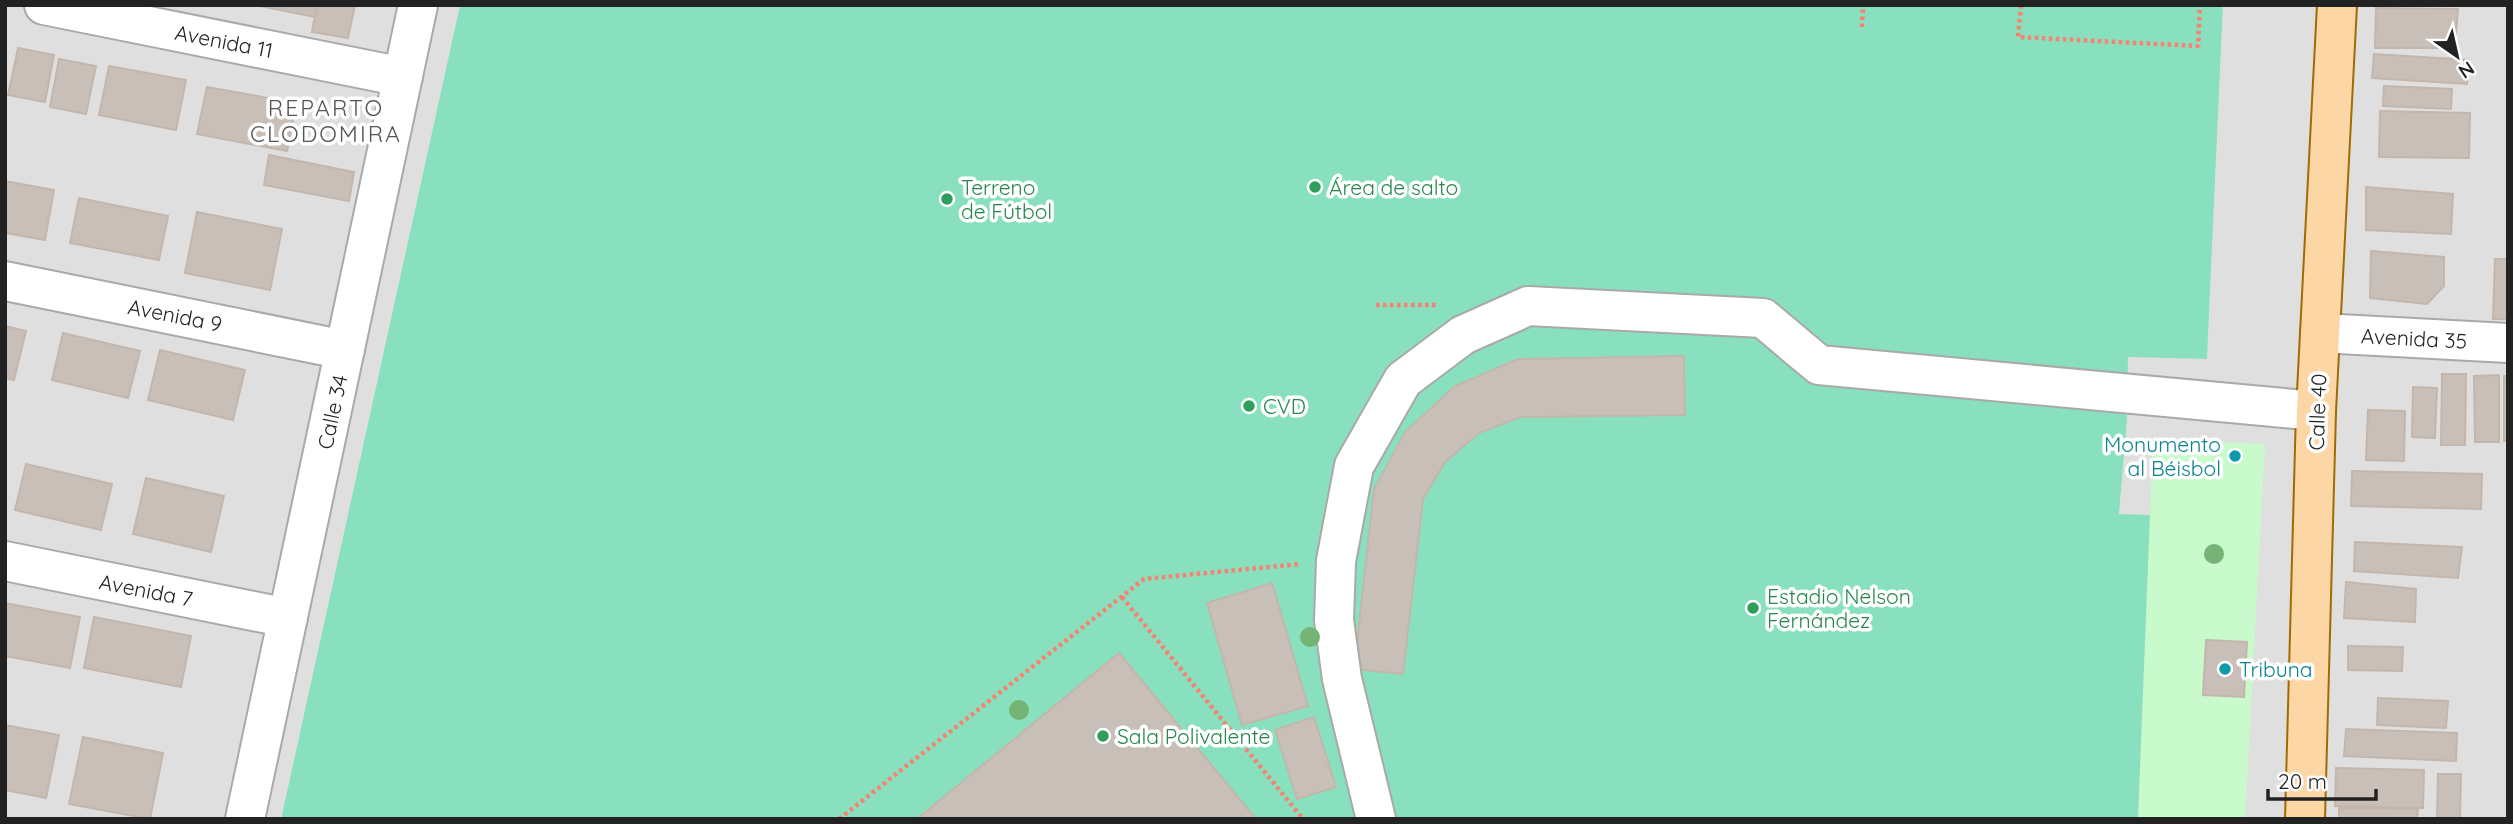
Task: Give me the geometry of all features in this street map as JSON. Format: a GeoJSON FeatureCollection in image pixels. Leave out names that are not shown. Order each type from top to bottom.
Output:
{"type":"FeatureCollection","features":[{"type":"Feature","properties":{"kind":"main road","name":"Calle 40"},"geometry":{"type":"LineString","coordinates":[[2305,819],[2316,411],[2337,5]]}},
{"type":"Feature","properties":{"kind":"street","name":"Avenida 11"},"geometry":{"type":"LineString","coordinates":[[44,5],[403,77]]}},
{"type":"Feature","properties":{"kind":"street","name":"Calle 34"},"geometry":{"type":"LineString","coordinates":[[245,819],[418,5]]}},
{"type":"Feature","properties":{"kind":"street","name":"Avenida 9"},"geometry":{"type":"LineString","coordinates":[[5,281],[345,350]]}},
{"type":"Feature","properties":{"kind":"street"},"geometry":{"type":"LineString","coordinates":[[1376,819],[1342,679],[1334,620],[1336,561],[1354,467],[1403,380],[1463,335],[1528,306],[1763,318],[1819,365],[2316,411]]}},
{"type":"Feature","properties":{"kind":"street","name":"Avenida 35"},"geometry":{"type":"LineString","coordinates":[[2320,333],[2508,343]]}},
{"type":"Feature","properties":{"kind":"street","name":"Avenida 7"},"geometry":{"type":"LineString","coordinates":[[5,561],[288,618]]}},
{"type":"Feature","properties":{"kind":"path"},"geometry":{"type":"LineString","coordinates":[[1862,27],[1863,5]]}},
{"type":"Feature","properties":{"kind":"path"},"geometry":{"type":"LineString","coordinates":[[2021,5],[2018,37],[2198,46],[2200,5]]}},
{"type":"Feature","properties":{"kind":"path"},"geometry":{"type":"LineString","coordinates":[[839,819],[1144,579],[1336,561]]}},
{"type":"Feature","properties":{"kind":"path"},"geometry":{"type":"LineString","coordinates":[[1122,597],[1303,819]]}},
{"type":"Feature","properties":{"kind":"shaded area"},"geometry":{"type":"Polygon","coordinates":[[[5,5],[460,5],[281,819],[5,819],[5,5]]]}},
{"type":"Feature","properties":{"kind":"shaded area"},"geometry":{"type":"Polygon","coordinates":[[[2223,5],[2508,5],[2508,819],[2138,819],[2150,516],[2119,514],[2127,420],[2128,356],[2207,359],[2223,5]]]}},
{"type":"Feature","properties":{"kind":"green space","name":"CVD"},"geometry":{"type":"Polygon","coordinates":[[[460,5],[2223,5],[2207,359],[2128,357],[2127,420],[2119,514],[2150,515],[2138,819],[281,819],[460,5]]]}},
{"type":"Feature","properties":{"kind":"green space"},"geometry":{"type":"Polygon","coordinates":[[[2153,440],[2265,444],[2245,819],[2138,819],[2153,440]]]}},
{"type":"Feature","properties":{"kind":"building"},"geometry":{"type":"Polygon","coordinates":[[[255,5],[317,5],[315,17],[255,5]]]}},
{"type":"Feature","properties":{"kind":"building"},"geometry":{"type":"Polygon","coordinates":[[[317,5],[355,5],[348,38],[312,32],[317,5]]]}},
{"type":"Feature","properties":{"kind":"building"},"geometry":{"type":"Polygon","coordinates":[[[2376,8],[2458,9],[2455,48],[2375,48],[2376,8]]]}},
{"type":"Feature","properties":{"kind":"building"},"geometry":{"type":"Polygon","coordinates":[[[18,48],[54,55],[45,102],[8,95],[18,48]]]}},
{"type":"Feature","properties":{"kind":"building"},"geometry":{"type":"Polygon","coordinates":[[[2374,54],[2469,60],[2467,84],[2372,78],[2374,54]]]}},
{"type":"Feature","properties":{"kind":"building"},"geometry":{"type":"Polygon","coordinates":[[[59,59],[96,66],[86,114],[50,107],[59,59]]]}},
{"type":"Feature","properties":{"kind":"building"},"geometry":{"type":"Polygon","coordinates":[[[109,66],[186,80],[176,130],[99,115],[109,66]]]}},
{"type":"Feature","properties":{"kind":"building"},"geometry":{"type":"Polygon","coordinates":[[[2384,86],[2452,89],[2451,109],[2383,106],[2384,86]]]}},
{"type":"Feature","properties":{"kind":"building"},"geometry":{"type":"Polygon","coordinates":[[[207,87],[296,103],[287,151],[197,134],[207,87]]]}},
{"type":"Feature","properties":{"kind":"building"},"geometry":{"type":"Polygon","coordinates":[[[2380,111],[2470,113],[2469,158],[2379,157],[2380,111]]]}},
{"type":"Feature","properties":{"kind":"building"},"geometry":{"type":"Polygon","coordinates":[[[269,155],[354,172],[349,201],[264,185],[269,155]]]}},
{"type":"Feature","properties":{"kind":"building"},"geometry":{"type":"Polygon","coordinates":[[[5,181],[54,190],[45,240],[5,233],[5,181]]]}},
{"type":"Feature","properties":{"kind":"building"},"geometry":{"type":"Polygon","coordinates":[[[2366,187],[2453,194],[2451,234],[2366,230],[2366,187]]]}},
{"type":"Feature","properties":{"kind":"building"},"geometry":{"type":"Polygon","coordinates":[[[79,198],[168,216],[159,260],[70,243],[79,198]]]}},
{"type":"Feature","properties":{"kind":"building"},"geometry":{"type":"Polygon","coordinates":[[[197,212],[282,229],[270,290],[185,273],[197,212]]]}},
{"type":"Feature","properties":{"kind":"building"},"geometry":{"type":"Polygon","coordinates":[[[2371,251],[2444,257],[2444,286],[2427,304],[2370,298],[2371,251]]]}},
{"type":"Feature","properties":{"kind":"building"},"geometry":{"type":"Polygon","coordinates":[[[2495,259],[2508,259],[2508,319],[2493,319],[2495,259]]]}},
{"type":"Feature","properties":{"kind":"building"},"geometry":{"type":"Polygon","coordinates":[[[5,326],[26,331],[14,380],[5,378],[5,326]]]}},
{"type":"Feature","properties":{"kind":"building"},"geometry":{"type":"Polygon","coordinates":[[[63,333],[140,351],[128,398],[52,380],[63,333]]]}},
{"type":"Feature","properties":{"kind":"building"},"geometry":{"type":"Polygon","coordinates":[[[160,350],[245,370],[233,420],[148,400],[160,350]]]}},
{"type":"Feature","properties":{"kind":"building"},"geometry":{"type":"Polygon","coordinates":[[[1684,356],[1685,415],[1520,417],[1479,433],[1445,462],[1423,499],[1403,674],[1354,669],[1374,489],[1405,432],[1455,386],[1518,359],[1684,356]]]}},
{"type":"Feature","properties":{"kind":"building"},"geometry":{"type":"Polygon","coordinates":[[[2442,374],[2466,374],[2465,445],[2441,445],[2442,374]]]}},
{"type":"Feature","properties":{"kind":"building"},"geometry":{"type":"Polygon","coordinates":[[[2499,375],[2499,442],[2475,442],[2474,376],[2499,375]]]}},
{"type":"Feature","properties":{"kind":"building"},"geometry":{"type":"Polygon","coordinates":[[[2504,376],[2508,376],[2508,441],[2504,441],[2504,376]]]}},
{"type":"Feature","properties":{"kind":"building"},"geometry":{"type":"Polygon","coordinates":[[[2413,387],[2437,388],[2435,438],[2412,437],[2413,387]]]}},
{"type":"Feature","properties":{"kind":"building"},"geometry":{"type":"Polygon","coordinates":[[[2368,410],[2405,411],[2404,461],[2366,460],[2368,410]]]}},
{"type":"Feature","properties":{"kind":"building"},"geometry":{"type":"Polygon","coordinates":[[[26,464],[112,484],[101,530],[15,510],[26,464]]]}},
{"type":"Feature","properties":{"kind":"building"},"geometry":{"type":"Polygon","coordinates":[[[2352,471],[2482,474],[2481,509],[2351,506],[2352,471]]]}},
{"type":"Feature","properties":{"kind":"building"},"geometry":{"type":"Polygon","coordinates":[[[146,478],[224,496],[211,552],[133,534],[146,478]]]}},
{"type":"Feature","properties":{"kind":"building"},"geometry":{"type":"Polygon","coordinates":[[[2355,542],[2462,547],[2458,578],[2354,571],[2355,542]]]}},
{"type":"Feature","properties":{"kind":"building"},"geometry":{"type":"Polygon","coordinates":[[[2346,582],[2416,589],[2415,622],[2344,618],[2346,582]]]}},
{"type":"Feature","properties":{"kind":"building"},"geometry":{"type":"Polygon","coordinates":[[[1272,583],[1308,706],[1242,725],[1207,603],[1272,583]]]}},
{"type":"Feature","properties":{"kind":"building"},"geometry":{"type":"Polygon","coordinates":[[[5,603],[80,617],[70,668],[5,656],[5,603]]]}},
{"type":"Feature","properties":{"kind":"building"},"geometry":{"type":"Polygon","coordinates":[[[94,617],[191,636],[181,687],[84,668],[94,617]]]}},
{"type":"Feature","properties":{"kind":"building","name":"Tribuna"},"geometry":{"type":"Polygon","coordinates":[[[2206,640],[2247,642],[2244,697],[2203,695],[2206,640]]]}},
{"type":"Feature","properties":{"kind":"building"},"geometry":{"type":"Polygon","coordinates":[[[2348,646],[2403,647],[2402,671],[2348,670],[2348,646]]]}},
{"type":"Feature","properties":{"kind":"building","name":"Sala Polivalente"},"geometry":{"type":"Polygon","coordinates":[[[1119,653],[1256,819],[917,819],[1119,653]]]}},
{"type":"Feature","properties":{"kind":"building"},"geometry":{"type":"Polygon","coordinates":[[[2378,698],[2448,701],[2446,728],[2377,725],[2378,698]]]}},
{"type":"Feature","properties":{"kind":"building"},"geometry":{"type":"Polygon","coordinates":[[[1314,717],[1336,787],[1297,799],[1275,730],[1314,717]]]}},
{"type":"Feature","properties":{"kind":"building"},"geometry":{"type":"Polygon","coordinates":[[[5,725],[59,735],[46,798],[5,790],[5,725]]]}},
{"type":"Feature","properties":{"kind":"building"},"geometry":{"type":"Polygon","coordinates":[[[2346,729],[2457,733],[2456,761],[2344,756],[2346,729]]]}},
{"type":"Feature","properties":{"kind":"building"},"geometry":{"type":"Polygon","coordinates":[[[83,737],[163,753],[150,819],[69,804],[83,737]]]}},
{"type":"Feature","properties":{"kind":"building"},"geometry":{"type":"Polygon","coordinates":[[[2336,768],[2424,770],[2423,808],[2335,806],[2336,768]]]}},
{"type":"Feature","properties":{"kind":"building"},"geometry":{"type":"Polygon","coordinates":[[[2438,774],[2461,774],[2460,819],[2437,819],[2438,774]]]}},
{"type":"Feature","properties":{"kind":"building"},"geometry":{"type":"Polygon","coordinates":[[[2339,808],[2418,809],[2417,819],[2339,819],[2339,808]]]}},
{"type":"Feature","properties":{"kind":"place","name":"Área de salto"},"geometry":{"type":"Point","coordinates":[1315,187]}},
{"type":"Feature","properties":{"kind":"place","name":"Terreno de Fútbol"},"geometry":{"type":"Point","coordinates":[947,199]}},
{"type":"Feature","properties":{"kind":"place","name":"CVD"},"geometry":{"type":"Point","coordinates":[1249,406]}},
{"type":"Feature","properties":{"kind":"place","name":"Monumento al Béisbol"},"geometry":{"type":"Point","coordinates":[2235,456]}},
{"type":"Feature","properties":{"kind":"place","name":"Estadio Nelson Fernández"},"geometry":{"type":"Point","coordinates":[1753,608]}},
{"type":"Feature","properties":{"kind":"place","name":"Tribuna"},"geometry":{"type":"Point","coordinates":[2225,669]}},
{"type":"Feature","properties":{"kind":"place","name":"Sala Polivalente"},"geometry":{"type":"Point","coordinates":[1103,736]}},
{"type":"Feature","properties":{"kind":"district","name":"REPARTO CLODOMIRA"},"geometry":{"type":"Point","coordinates":[326,120]}}]}
